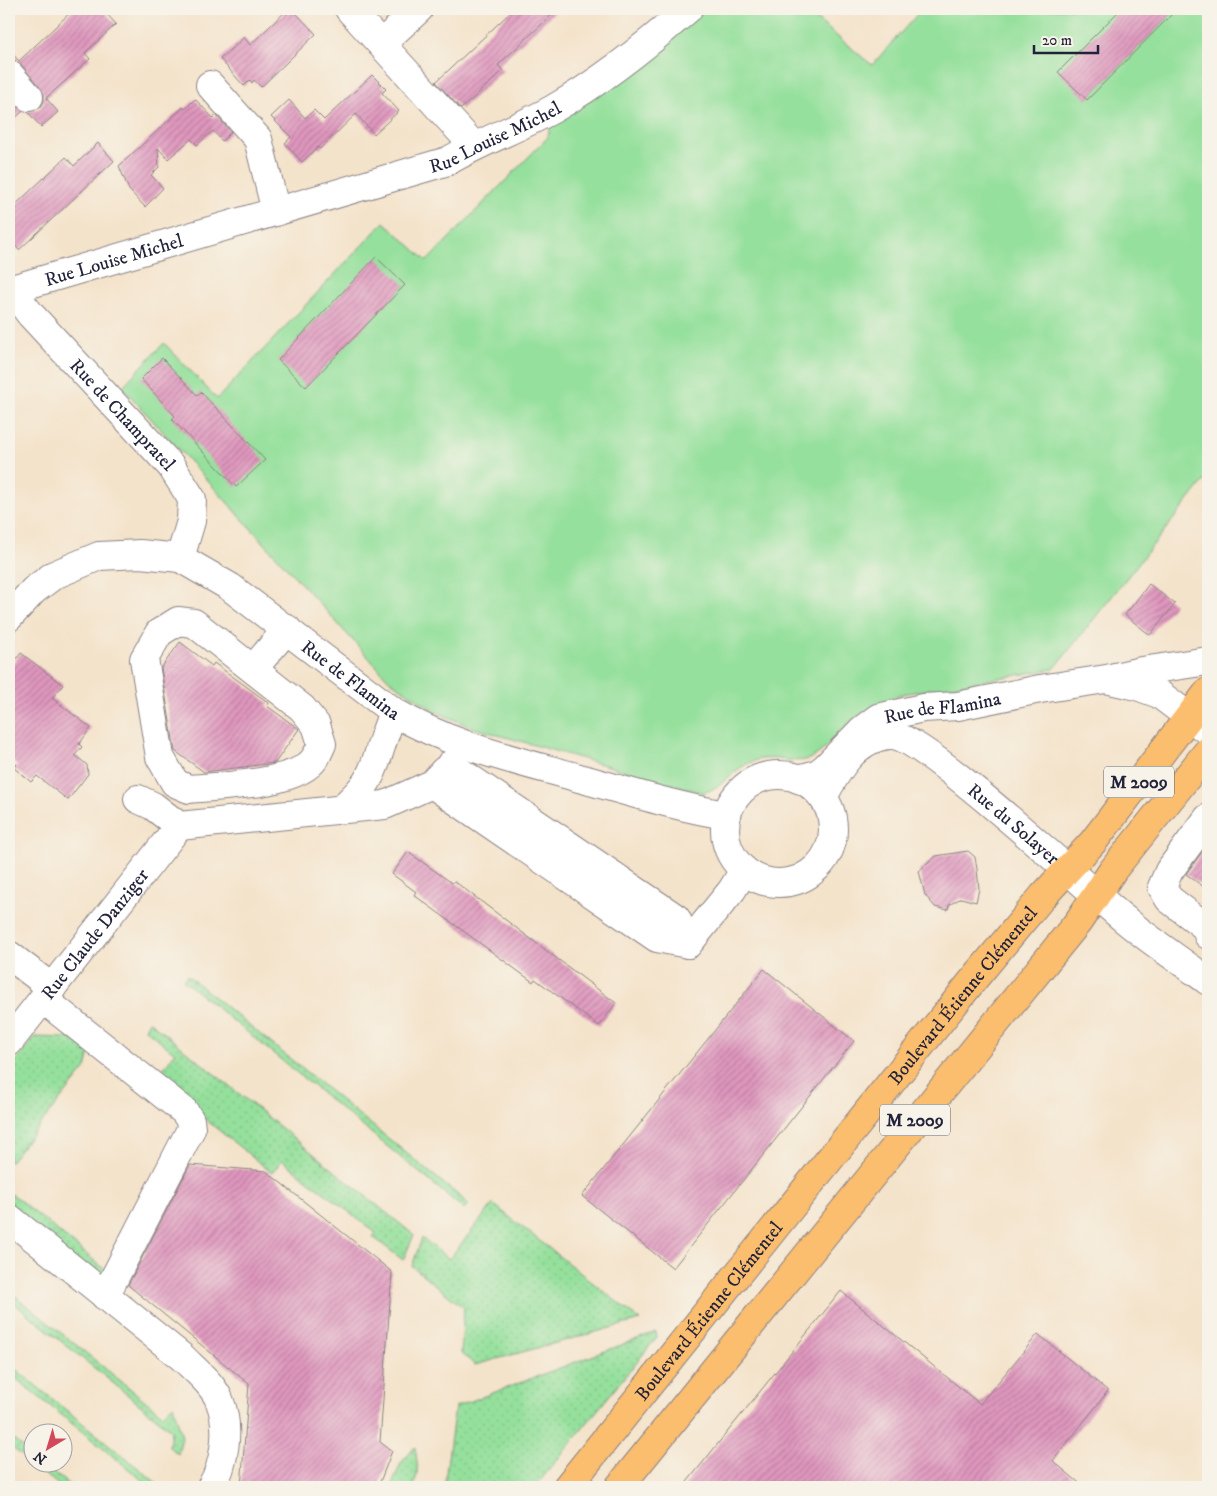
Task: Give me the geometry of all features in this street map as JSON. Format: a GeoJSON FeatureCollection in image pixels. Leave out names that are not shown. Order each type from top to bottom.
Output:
{"type":"FeatureCollection","features":[{"type":"Feature","properties":{"kind":"main road","name":"Boulevard Étienne Clémentel"},"geometry":{"type":"LineString","coordinates":[[567,1487],[974,979],[1067,869],[1199,723],[1208,692]]}},
{"type":"Feature","properties":{"kind":"main road","name":"Boulevard Étienne Clémentel"},"geometry":{"type":"LineString","coordinates":[[620,1487],[1078,922],[1113,870],[1208,751]]}},
{"type":"Feature","properties":{"kind":"street"},"geometry":{"type":"LineString","coordinates":[[349,9],[474,146]]}},
{"type":"Feature","properties":{"kind":"street"},"geometry":{"type":"LineString","coordinates":[[381,44],[419,9]]}},
{"type":"Feature","properties":{"kind":"street","name":"Rue Louise Michel"},"geometry":{"type":"LineString","coordinates":[[10,289],[448,161],[474,146],[553,109],[641,50],[688,9]]}},
{"type":"Feature","properties":{"kind":"street"},"geometry":{"type":"LineString","coordinates":[[9,74],[29,97]]}},
{"type":"Feature","properties":{"kind":"street"},"geometry":{"type":"LineString","coordinates":[[210,85],[258,139],[276,212]]}},
{"type":"Feature","properties":{"kind":"street","name":"Rue de Champratel"},"geometry":{"type":"LineString","coordinates":[[10,289],[31,315],[171,466],[192,498],[191,521],[180,558]]}},
{"type":"Feature","properties":{"kind":"street","name":"Rue de Flamina"},"geometry":{"type":"LineString","coordinates":[[9,617],[34,590],[54,575],[99,556],[140,554],[180,558],[230,586],[287,629],[394,712],[446,764],[636,793],[703,811],[726,814]]}},
{"type":"Feature","properties":{"kind":"street"},"geometry":{"type":"LineString","coordinates":[[178,621],[194,623],[254,668],[302,708],[316,725],[322,744],[315,760],[296,773],[279,780],[189,789],[175,782],[160,757],[144,659],[159,633],[178,621]]}},
{"type":"Feature","properties":{"kind":"street"},"geometry":{"type":"LineString","coordinates":[[254,668],[287,629]]}},
{"type":"Feature","properties":{"kind":"street","name":"Rue de Flamina"},"geometry":{"type":"LineString","coordinates":[[798,779],[817,774],[825,768],[862,730],[878,718],[923,708],[958,706],[1040,689],[1208,661]]}},
{"type":"Feature","properties":{"kind":"street","name":"Rue de Flamina"},"geometry":{"type":"LineString","coordinates":[[1106,679],[1159,694],[1199,723]]}},
{"type":"Feature","properties":{"kind":"street"},"geometry":{"type":"LineString","coordinates":[[920,749],[919,739],[925,722],[958,706]]}},
{"type":"Feature","properties":{"kind":"street"},"geometry":{"type":"LineString","coordinates":[[343,808],[367,782],[376,761],[385,729],[394,712]]}},
{"type":"Feature","properties":{"kind":"street","name":"Rue du Solayer"},"geometry":{"type":"LineString","coordinates":[[823,797],[834,774],[854,752],[871,740],[890,734],[907,740],[969,787],[1123,918],[1208,981]]}},
{"type":"Feature","properties":{"kind":"street"},"geometry":{"type":"LineString","coordinates":[[175,782],[146,802],[179,826],[384,805],[446,764],[657,938],[688,944],[732,890],[744,870]]}},
{"type":"Feature","properties":{"kind":"street"},"geometry":{"type":"LineString","coordinates":[[771,775],[792,776],[811,785],[823,797],[831,813],[833,830],[830,847],[820,864],[810,873],[793,881],[776,883],[759,879],[744,870],[731,854],[725,835],[726,814],[735,796],[751,782],[771,775]]}},
{"type":"Feature","properties":{"kind":"street"},"geometry":{"type":"LineString","coordinates":[[1208,818],[1169,871],[1162,887],[1169,899],[1207,928],[1208,935]]}},
{"type":"Feature","properties":{"kind":"street","name":"Rue Claude Danziger"},"geometry":{"type":"LineString","coordinates":[[9,1042],[179,826]]}},
{"type":"Feature","properties":{"kind":"street"},"geometry":{"type":"LineString","coordinates":[[9,955],[47,994],[184,1110],[190,1120],[191,1130],[105,1296]]}},
{"type":"Feature","properties":{"kind":"street"},"geometry":{"type":"LineString","coordinates":[[1208,975],[1208,981]]}},
{"type":"Feature","properties":{"kind":"street"},"geometry":{"type":"LineString","coordinates":[[9,1218],[183,1358],[203,1378],[220,1401],[225,1424],[223,1452],[218,1476],[211,1487]]}},
{"type":"Feature","properties":{"kind":"green space"},"geometry":{"type":"Polygon","coordinates":[[[688,9],[804,9],[872,65],[922,9],[1208,9],[1208,476],[1054,669],[902,694],[877,704],[862,713],[837,734],[821,752],[807,760],[757,760],[741,767],[717,786],[703,793],[474,728],[436,712],[389,680],[122,387],[164,343],[217,399],[384,222],[427,261],[548,137],[553,109],[688,9]]]}},
{"type":"Feature","properties":{"kind":"green space"},"geometry":{"type":"Polygon","coordinates":[[[187,975],[469,1204],[464,1209],[183,980],[187,975]]]}},
{"type":"Feature","properties":{"kind":"green space"},"geometry":{"type":"Polygon","coordinates":[[[149,1021],[414,1235],[403,1260],[373,1237],[376,1233],[282,1160],[272,1173],[155,1079],[175,1053],[145,1029],[149,1021]]]}},
{"type":"Feature","properties":{"kind":"green space"},"geometry":{"type":"Polygon","coordinates":[[[35,1037],[70,1038],[90,1052],[86,1068],[9,1163],[9,1070],[35,1037]]]}},
{"type":"Feature","properties":{"kind":"green space"},"geometry":{"type":"Polygon","coordinates":[[[12,1194],[107,1271],[102,1275],[91,1275],[9,1209],[9,1199],[12,1194]]]}},
{"type":"Feature","properties":{"kind":"green space"},"geometry":{"type":"Polygon","coordinates":[[[493,1204],[640,1320],[475,1365],[461,1353],[464,1308],[412,1266],[422,1238],[449,1259],[493,1204]]]}},
{"type":"Feature","properties":{"kind":"green space"},"geometry":{"type":"Polygon","coordinates":[[[9,1291],[163,1415],[173,1405],[182,1437],[178,1454],[169,1447],[171,1430],[9,1299],[9,1291]]]}},
{"type":"Feature","properties":{"kind":"green space"},"geometry":{"type":"Polygon","coordinates":[[[656,1332],[657,1337],[535,1487],[444,1487],[455,1407],[656,1332]]]}},
{"type":"Feature","properties":{"kind":"green space"},"geometry":{"type":"Polygon","coordinates":[[[9,1364],[158,1484],[156,1487],[151,1487],[9,1373],[9,1364]]]}},
{"type":"Feature","properties":{"kind":"green space"},"geometry":{"type":"Polygon","coordinates":[[[9,1436],[22,1447],[22,1456],[9,1445],[9,1436]]]}},
{"type":"Feature","properties":{"kind":"green space"},"geometry":{"type":"Polygon","coordinates":[[[415,1447],[417,1473],[415,1483],[412,1487],[391,1487],[401,1463],[415,1447]]]}},
{"type":"Feature","properties":{"kind":"green space"},"geometry":{"type":"Polygon","coordinates":[[[45,1474],[56,1474],[72,1487],[61,1487],[45,1474]]]}},
{"type":"Feature","properties":{"kind":"building"},"geometry":{"type":"Polygon","coordinates":[[[74,9],[102,9],[116,24],[85,53],[90,59],[46,98],[58,112],[41,127],[28,112],[40,108],[44,102],[44,94],[21,64],[9,59],[9,50],[19,61],[74,9]]]}},
{"type":"Feature","properties":{"kind":"building"},"geometry":{"type":"Polygon","coordinates":[[[292,9],[316,34],[261,87],[254,80],[252,83],[250,80],[244,86],[220,59],[244,37],[250,45],[285,12],[287,14],[292,9]]]}},
{"type":"Feature","properties":{"kind":"building"},"geometry":{"type":"Polygon","coordinates":[[[514,9],[558,9],[498,65],[503,71],[461,109],[436,82],[514,9]]]}},
{"type":"Feature","properties":{"kind":"building"},"geometry":{"type":"Polygon","coordinates":[[[1121,9],[1177,9],[1087,100],[1058,72],[1121,9]]]}},
{"type":"Feature","properties":{"kind":"building"},"geometry":{"type":"Polygon","coordinates":[[[372,75],[386,89],[382,93],[399,111],[374,134],[356,114],[320,149],[318,147],[302,162],[285,143],[291,137],[271,117],[289,100],[305,118],[314,110],[324,120],[372,75]]]}},
{"type":"Feature","properties":{"kind":"building"},"geometry":{"type":"Polygon","coordinates":[[[9,98],[23,111],[9,124],[9,98]]]}},
{"type":"Feature","properties":{"kind":"building"},"geometry":{"type":"Polygon","coordinates":[[[195,99],[213,118],[216,115],[231,132],[222,141],[213,131],[197,145],[191,139],[168,159],[158,148],[159,167],[151,175],[163,188],[145,207],[129,190],[119,166],[183,107],[185,109],[195,99]]]}},
{"type":"Feature","properties":{"kind":"building"},"geometry":{"type":"Polygon","coordinates":[[[98,143],[114,161],[19,250],[9,239],[9,211],[66,157],[74,166],[98,143]]]}},
{"type":"Feature","properties":{"kind":"building"},"geometry":{"type":"Polygon","coordinates":[[[376,257],[405,285],[306,387],[278,360],[376,257]]]}},
{"type":"Feature","properties":{"kind":"building"},"geometry":{"type":"Polygon","coordinates":[[[162,358],[197,395],[201,392],[265,460],[236,487],[172,419],[175,416],[141,379],[162,358]]]}},
{"type":"Feature","properties":{"kind":"building"},"geometry":{"type":"Polygon","coordinates":[[[1149,584],[1175,604],[1150,635],[1125,615],[1149,584]]]}},
{"type":"Feature","properties":{"kind":"building"},"geometry":{"type":"Polygon","coordinates":[[[180,642],[212,666],[214,663],[269,703],[267,706],[299,729],[275,763],[204,772],[175,751],[161,668],[180,642]]]}},
{"type":"Feature","properties":{"kind":"building"},"geometry":{"type":"Polygon","coordinates":[[[21,653],[63,685],[52,698],[91,728],[79,744],[82,747],[75,755],[87,765],[88,774],[68,800],[37,776],[31,782],[14,768],[17,765],[9,759],[9,669],[21,653]]]}},
{"type":"Feature","properties":{"kind":"building"},"geometry":{"type":"Polygon","coordinates":[[[1208,844],[1208,890],[1186,874],[1208,844]]]}},
{"type":"Feature","properties":{"kind":"building"},"geometry":{"type":"Polygon","coordinates":[[[968,851],[975,857],[977,869],[979,889],[976,902],[961,898],[949,905],[948,910],[935,907],[925,895],[919,871],[936,856],[968,851]]]}},
{"type":"Feature","properties":{"kind":"building"},"geometry":{"type":"Polygon","coordinates":[[[408,852],[452,883],[454,881],[616,1003],[599,1026],[535,979],[533,982],[414,895],[416,892],[392,874],[408,852]]]}},
{"type":"Feature","properties":{"kind":"building"},"geometry":{"type":"Polygon","coordinates":[[[764,969],[854,1041],[673,1268],[582,1196],[764,969]]]}},
{"type":"Feature","properties":{"kind":"building"},"geometry":{"type":"Polygon","coordinates":[[[190,1165],[266,1171],[392,1272],[380,1442],[392,1451],[378,1487],[241,1487],[249,1384],[128,1285],[190,1165]]]}},
{"type":"Feature","properties":{"kind":"building"},"geometry":{"type":"Polygon","coordinates":[[[841,1291],[980,1404],[1038,1334],[1108,1391],[1053,1461],[1084,1487],[683,1487],[841,1291]]]}}]}
